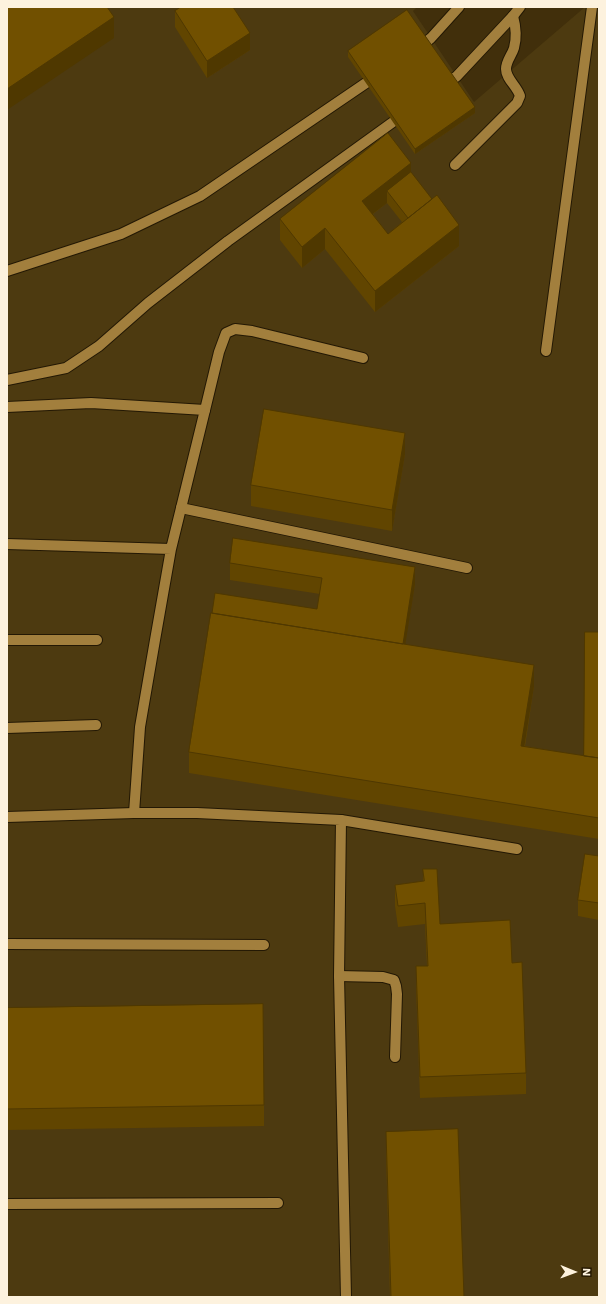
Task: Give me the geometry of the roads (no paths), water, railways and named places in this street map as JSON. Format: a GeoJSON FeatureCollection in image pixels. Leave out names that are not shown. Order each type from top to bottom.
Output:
{"type":"FeatureCollection","features":[{"type":"Feature","properties":{"kind":"street"},"geometry":{"type":"LineString","coordinates":[[426,42],[459,7]]}},
{"type":"Feature","properties":{"kind":"street"},"geometry":{"type":"LineString","coordinates":[[452,80],[520,7]]}},
{"type":"Feature","properties":{"kind":"street"},"geometry":{"type":"LineString","coordinates":[[546,351],[592,7]]}},
{"type":"Feature","properties":{"kind":"street"},"geometry":{"type":"LineString","coordinates":[[455,165],[517,103],[520,96],[518,90],[507,75],[506,70],[506,65],[514,48],[517,29],[513,16]]}},
{"type":"Feature","properties":{"kind":"street"},"geometry":{"type":"LineString","coordinates":[[7,271],[121,234],[200,196],[366,83]]}},
{"type":"Feature","properties":{"kind":"street"},"geometry":{"type":"LineString","coordinates":[[7,380],[66,368],[99,346],[148,303],[228,241],[393,122]]}},
{"type":"Feature","properties":{"kind":"street"},"geometry":{"type":"LineString","coordinates":[[134,813],[140,727],[171,549],[219,352],[226,334],[235,329],[252,331],[363,358]]}},
{"type":"Feature","properties":{"kind":"street"},"geometry":{"type":"LineString","coordinates":[[7,407],[91,403],[205,410]]}},
{"type":"Feature","properties":{"kind":"street"},"geometry":{"type":"LineString","coordinates":[[181,508],[467,568]]}},
{"type":"Feature","properties":{"kind":"street"},"geometry":{"type":"LineString","coordinates":[[7,544],[171,549]]}},
{"type":"Feature","properties":{"kind":"street"},"geometry":{"type":"LineString","coordinates":[[7,640],[97,640]]}},
{"type":"Feature","properties":{"kind":"street"},"geometry":{"type":"LineString","coordinates":[[7,728],[96,725]]}},
{"type":"Feature","properties":{"kind":"street"},"geometry":{"type":"LineString","coordinates":[[7,816],[196,813],[341,820],[517,849]]}},
{"type":"Feature","properties":{"kind":"street"},"geometry":{"type":"LineString","coordinates":[[341,820],[340,976],[346,1297]]}},
{"type":"Feature","properties":{"kind":"street"},"geometry":{"type":"LineString","coordinates":[[7,944],[264,946]]}},
{"type":"Feature","properties":{"kind":"street"},"geometry":{"type":"LineString","coordinates":[[340,976],[383,977],[394,980],[397,994],[396,1057]]}},
{"type":"Feature","properties":{"kind":"street"},"geometry":{"type":"LineString","coordinates":[[7,1204],[278,1203]]}}]}
